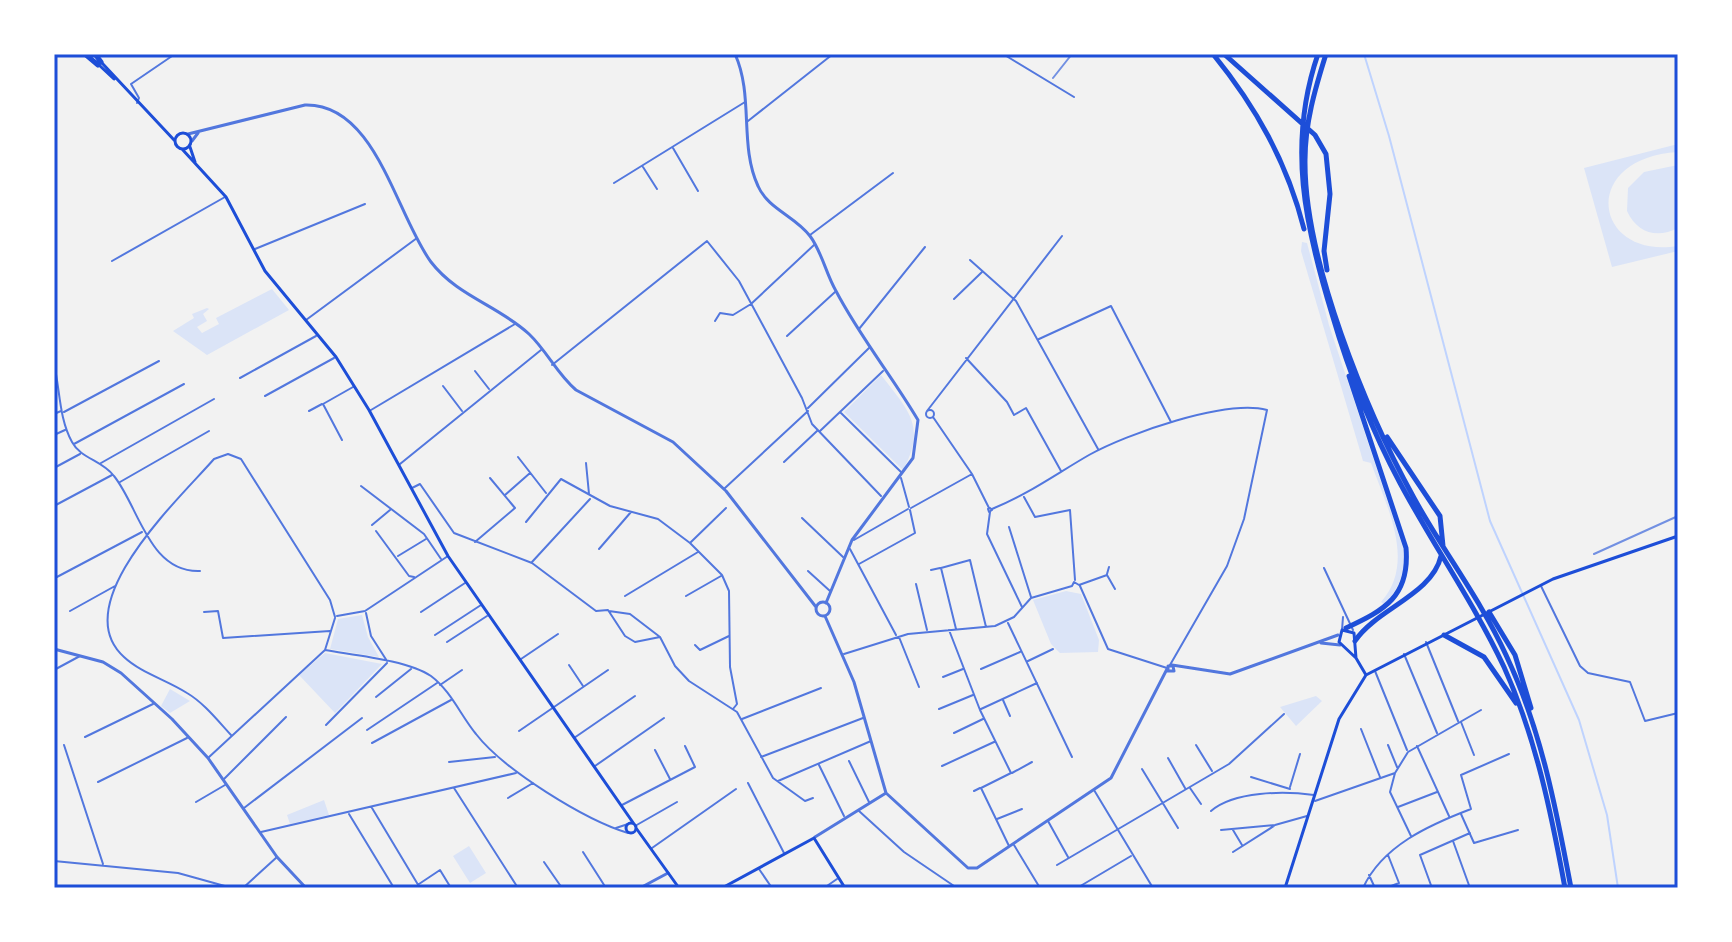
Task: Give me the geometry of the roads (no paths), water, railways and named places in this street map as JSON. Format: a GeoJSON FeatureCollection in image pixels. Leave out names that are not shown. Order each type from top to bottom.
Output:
{"type":"FeatureCollection","features":[{"type":"Feature","properties":{"kind":"highway"},"geometry":{"type":"LineString","coordinates":[[90,54],[100,63]]}},
{"type":"Feature","properties":{"kind":"highway"},"geometry":{"type":"LineString","coordinates":[[90,54],[100,63]]}},
{"type":"Feature","properties":{"kind":"highway"},"geometry":{"type":"LineString","coordinates":[[1213,54],[1263,124],[1288,174],[1317,251],[1360,385],[1385,442],[1434,536]]}},
{"type":"Feature","properties":{"kind":"highway"},"geometry":{"type":"LineString","coordinates":[[1224,54],[1305,125],[1326,154],[1330,194],[1325,231],[1317,251],[1318,270],[1406,548],[1407,565],[1404,582],[1388,605],[1370,619],[1348,628]]}},
{"type":"Feature","properties":{"kind":"highway"},"geometry":{"type":"LineString","coordinates":[[1308,227],[1303,134],[1318,54]]}},
{"type":"Feature","properties":{"kind":"highway"},"geometry":{"type":"LineString","coordinates":[[1306,116],[1326,54]]}},
{"type":"Feature","properties":{"kind":"highway"},"geometry":{"type":"LineString","coordinates":[[1341,344],[1379,443],[1488,628],[1533,734]]}},
{"type":"Feature","properties":{"kind":"highway"},"geometry":{"type":"LineString","coordinates":[[1355,641],[1365,628],[1425,581],[1439,564],[1444,539],[1440,516],[1398,457],[1360,385]]}},
{"type":"Feature","properties":{"kind":"highway"},"geometry":{"type":"LineString","coordinates":[[1489,612],[1515,655],[1568,888]]}},
{"type":"Feature","properties":{"kind":"highway"},"geometry":{"type":"LineString","coordinates":[[1444,635],[1466,644],[1498,673],[1533,734]]}},
{"type":"Feature","properties":{"kind":"main road"},"geometry":{"type":"LineString","coordinates":[[100,63],[226,197],[265,271],[336,357],[355,386],[465,583],[621,806],[631,826],[679,888]]}},
{"type":"Feature","properties":{"kind":"main road"},"geometry":{"type":"LineString","coordinates":[[165,132],[188,134],[200,169]]}},
{"type":"Feature","properties":{"kind":"main road"},"geometry":{"type":"LineString","coordinates":[[175,141],[181,133]]}},
{"type":"Feature","properties":{"kind":"main road"},"geometry":{"type":"LineString","coordinates":[[182,149],[191,144]]}},
{"type":"Feature","properties":{"kind":"main road"},"geometry":{"type":"LineString","coordinates":[[1285,888],[1339,719],[1366,675],[1540,585],[1678,536]]}},
{"type":"Feature","properties":{"kind":"main road"},"geometry":{"type":"LineString","coordinates":[[1356,658],[1355,641],[1348,628],[1338,635],[1342,646],[1356,658],[1366,675]]}},
{"type":"Feature","properties":{"kind":"main road"},"geometry":{"type":"LineString","coordinates":[[1342,646],[1355,641]]}},
{"type":"Feature","properties":{"kind":"main road"},"geometry":{"type":"LineString","coordinates":[[624,811],[631,826],[629,833]]}},
{"type":"Feature","properties":{"kind":"main road"},"geometry":{"type":"LineString","coordinates":[[629,833],[631,826]]}},
{"type":"Feature","properties":{"kind":"main road"},"geometry":{"type":"LineString","coordinates":[[629,833],[644,839]]}},
{"type":"Feature","properties":{"kind":"main road"},"geometry":{"type":"LineString","coordinates":[[722,888],[814,838],[845,888]]}},
{"type":"Feature","properties":{"kind":"street"},"geometry":{"type":"LineString","coordinates":[[137,103],[139,98],[131,84],[175,54]]}},
{"type":"Feature","properties":{"kind":"street"},"geometry":{"type":"LineString","coordinates":[[735,54],[747,102],[750,158],[759,188],[765,199],[815,244],[836,291],[869,348],[920,419]]}},
{"type":"Feature","properties":{"kind":"street"},"geometry":{"type":"LineString","coordinates":[[748,121],[833,54]]}},
{"type":"Feature","properties":{"kind":"street"},"geometry":{"type":"LineString","coordinates":[[1003,54],[1074,97]]}},
{"type":"Feature","properties":{"kind":"street"},"geometry":{"type":"LineString","coordinates":[[614,183],[747,102]]}},
{"type":"Feature","properties":{"kind":"street"},"geometry":{"type":"LineString","coordinates":[[188,134],[305,105],[331,108],[351,121],[430,260],[450,282],[515,324],[586,397],[673,442],[724,489],[816,607],[818,614],[825,616],[844,654],[886,793],[968,868],[977,868],[1012,845],[1116,770],[1156,684],[1170,669],[1227,566],[1244,519],[1267,410],[1219,409],[1099,450],[1024,496],[990,510]]}},
{"type":"Feature","properties":{"kind":"street"},"geometry":{"type":"LineString","coordinates":[[191,144],[198,133]]}},
{"type":"Feature","properties":{"kind":"street"},"geometry":{"type":"LineString","coordinates":[[672,147],[698,191]]}},
{"type":"Feature","properties":{"kind":"street"},"geometry":{"type":"LineString","coordinates":[[643,166],[657,189]]}},
{"type":"Feature","properties":{"kind":"street"},"geometry":{"type":"LineString","coordinates":[[809,236],[893,173]]}},
{"type":"Feature","properties":{"kind":"street"},"geometry":{"type":"LineString","coordinates":[[112,261],[226,197]]}},
{"type":"Feature","properties":{"kind":"street"},"geometry":{"type":"LineString","coordinates":[[254,249],[365,204]]}},
{"type":"Feature","properties":{"kind":"street"},"geometry":{"type":"LineString","coordinates":[[816,607],[826,603],[852,540],[913,458],[920,419],[1062,236]]}},
{"type":"Feature","properties":{"kind":"street"},"geometry":{"type":"LineString","coordinates":[[305,321],[417,238]]}},
{"type":"Feature","properties":{"kind":"street"},"geometry":{"type":"LineString","coordinates":[[552,365],[707,241],[739,281],[818,431],[883,498]]}},
{"type":"Feature","properties":{"kind":"street"},"geometry":{"type":"LineString","coordinates":[[715,321],[720,313],[733,315],[751,304],[815,244]]}},
{"type":"Feature","properties":{"kind":"street"},"geometry":{"type":"LineString","coordinates":[[859,330],[925,247]]}},
{"type":"Feature","properties":{"kind":"street"},"geometry":{"type":"LineString","coordinates":[[970,260],[1013,298],[1099,450]]}},
{"type":"Feature","properties":{"kind":"street"},"geometry":{"type":"LineString","coordinates":[[954,299],[983,271]]}},
{"type":"Feature","properties":{"kind":"street"},"geometry":{"type":"LineString","coordinates":[[787,336],[836,291]]}},
{"type":"Feature","properties":{"kind":"street"},"geometry":{"type":"LineString","coordinates":[[1038,340],[1111,306],[1172,424]]}},
{"type":"Feature","properties":{"kind":"street"},"geometry":{"type":"LineString","coordinates":[[369,410],[515,324]]}},
{"type":"Feature","properties":{"kind":"street"},"geometry":{"type":"LineString","coordinates":[[240,378],[317,335]]}},
{"type":"Feature","properties":{"kind":"street"},"geometry":{"type":"LineString","coordinates":[[724,489],[869,348]]}},
{"type":"Feature","properties":{"kind":"street"},"geometry":{"type":"LineString","coordinates":[[399,465],[542,349]]}},
{"type":"Feature","properties":{"kind":"street"},"geometry":{"type":"LineString","coordinates":[[265,396],[336,357]]}},
{"type":"Feature","properties":{"kind":"street"},"geometry":{"type":"LineString","coordinates":[[966,358],[1007,402],[1014,415],[1026,408],[1062,472]]}},
{"type":"Feature","properties":{"kind":"street"},"geometry":{"type":"LineString","coordinates":[[54,414],[159,361]]}},
{"type":"Feature","properties":{"kind":"street"},"geometry":{"type":"LineString","coordinates":[[54,366],[66,429],[73,445],[113,474],[143,531],[173,564],[185,570],[200,571]]}},
{"type":"Feature","properties":{"kind":"street"},"geometry":{"type":"LineString","coordinates":[[475,371],[490,390]]}},
{"type":"Feature","properties":{"kind":"street"},"geometry":{"type":"LineString","coordinates":[[784,462],[883,371]]}},
{"type":"Feature","properties":{"kind":"street"},"geometry":{"type":"LineString","coordinates":[[73,445],[184,384]]}},
{"type":"Feature","properties":{"kind":"street"},"geometry":{"type":"LineString","coordinates":[[309,411],[355,386]]}},
{"type":"Feature","properties":{"kind":"street"},"geometry":{"type":"LineString","coordinates":[[443,386],[463,412]]}},
{"type":"Feature","properties":{"kind":"street"},"geometry":{"type":"LineString","coordinates":[[101,463],[214,399]]}},
{"type":"Feature","properties":{"kind":"street"},"geometry":{"type":"LineString","coordinates":[[323,404],[342,440]]}},
{"type":"Feature","properties":{"kind":"street"},"geometry":{"type":"LineString","coordinates":[[930,418],[932,404]]}},
{"type":"Feature","properties":{"kind":"street"},"geometry":{"type":"LineString","coordinates":[[926,412],[932,411]]}},
{"type":"Feature","properties":{"kind":"street"},"geometry":{"type":"LineString","coordinates":[[841,412],[902,475],[915,533],[858,565]]}},
{"type":"Feature","properties":{"kind":"street"},"geometry":{"type":"LineString","coordinates":[[926,412],[972,474],[990,510],[987,534],[1023,608]]}},
{"type":"Feature","properties":{"kind":"street"},"geometry":{"type":"LineString","coordinates":[[920,419],[930,418]]}},
{"type":"Feature","properties":{"kind":"street"},"geometry":{"type":"LineString","coordinates":[[54,435],[66,429]]}},
{"type":"Feature","properties":{"kind":"street"},"geometry":{"type":"LineString","coordinates":[[119,483],[209,431]]}},
{"type":"Feature","properties":{"kind":"street"},"geometry":{"type":"LineString","coordinates":[[54,468],[81,453]]}},
{"type":"Feature","properties":{"kind":"street"},"geometry":{"type":"LineString","coordinates":[[208,758],[325,650],[335,617],[330,600],[241,459],[235,456],[214,459],[124,563],[116,586],[109,626],[112,642],[121,655],[190,695],[231,735]]}},
{"type":"Feature","properties":{"kind":"street"},"geometry":{"type":"LineString","coordinates":[[518,457],[546,494]]}},
{"type":"Feature","properties":{"kind":"street"},"geometry":{"type":"LineString","coordinates":[[532,563],[590,496],[586,463]]}},
{"type":"Feature","properties":{"kind":"street"},"geometry":{"type":"LineString","coordinates":[[504,495],[530,473]]}},
{"type":"Feature","properties":{"kind":"street"},"geometry":{"type":"LineString","coordinates":[[54,506],[113,474]]}},
{"type":"Feature","properties":{"kind":"street"},"geometry":{"type":"LineString","coordinates":[[852,540],[972,474]]}},
{"type":"Feature","properties":{"kind":"street"},"geometry":{"type":"LineString","coordinates":[[474,542],[515,508],[490,478]]}},
{"type":"Feature","properties":{"kind":"street"},"geometry":{"type":"LineString","coordinates":[[526,522],[561,479],[590,496],[658,519],[699,551],[722,575],[729,591],[737,704],[733,709]]}},
{"type":"Feature","properties":{"kind":"street"},"geometry":{"type":"LineString","coordinates":[[411,488],[420,484],[446,525],[474,542],[532,563],[596,611],[630,614],[660,637],[675,666],[689,681],[733,709],[760,758],[777,781],[805,801],[813,798]]}},
{"type":"Feature","properties":{"kind":"street"},"geometry":{"type":"LineString","coordinates":[[361,486],[427,538],[442,560]]}},
{"type":"Feature","properties":{"kind":"street"},"geometry":{"type":"LineString","coordinates":[[1024,496],[1035,517],[1070,510],[1077,583],[1076,589],[1072,586]]}},
{"type":"Feature","properties":{"kind":"street"},"geometry":{"type":"LineString","coordinates":[[690,543],[726,508]]}},
{"type":"Feature","properties":{"kind":"street"},"geometry":{"type":"LineString","coordinates":[[372,525],[391,509]]}},
{"type":"Feature","properties":{"kind":"street"},"geometry":{"type":"LineString","coordinates":[[599,549],[632,511]]}},
{"type":"Feature","properties":{"kind":"street"},"geometry":{"type":"LineString","coordinates":[[802,518],[844,558]]}},
{"type":"Feature","properties":{"kind":"street"},"geometry":{"type":"LineString","coordinates":[[1009,527],[1031,598]]}},
{"type":"Feature","properties":{"kind":"street"},"geometry":{"type":"LineString","coordinates":[[55,578],[143,531]]}},
{"type":"Feature","properties":{"kind":"street"},"geometry":{"type":"LineString","coordinates":[[376,531],[415,578]]}},
{"type":"Feature","properties":{"kind":"street"},"geometry":{"type":"LineString","coordinates":[[396,557],[427,538]]}},
{"type":"Feature","properties":{"kind":"street"},"geometry":{"type":"LineString","coordinates":[[849,547],[898,636],[919,687]]}},
{"type":"Feature","properties":{"kind":"street"},"geometry":{"type":"LineString","coordinates":[[625,596],[699,551]]}},
{"type":"Feature","properties":{"kind":"street"},"geometry":{"type":"LineString","coordinates":[[335,617],[365,611],[448,556]]}},
{"type":"Feature","properties":{"kind":"street"},"geometry":{"type":"LineString","coordinates":[[931,570],[970,560],[986,628]]}},
{"type":"Feature","properties":{"kind":"street"},"geometry":{"type":"LineString","coordinates":[[1109,567],[1107,575],[1115,589]]}},
{"type":"Feature","properties":{"kind":"street"},"geometry":{"type":"LineString","coordinates":[[941,568],[956,630]]}},
{"type":"Feature","properties":{"kind":"street"},"geometry":{"type":"LineString","coordinates":[[1324,568],[1348,628]]}},
{"type":"Feature","properties":{"kind":"street"},"geometry":{"type":"LineString","coordinates":[[808,571],[831,592]]}},
{"type":"Feature","properties":{"kind":"street"},"geometry":{"type":"LineString","coordinates":[[686,596],[722,575]]}},
{"type":"Feature","properties":{"kind":"street"},"geometry":{"type":"LineString","coordinates":[[844,654],[898,636],[986,628],[1007,622],[1031,598],[1107,575]]}},
{"type":"Feature","properties":{"kind":"street"},"geometry":{"type":"LineString","coordinates":[[421,612],[465,583]]}},
{"type":"Feature","properties":{"kind":"street"},"geometry":{"type":"LineString","coordinates":[[1077,583],[1112,653],[1170,669],[1190,667],[1230,674],[1338,635]]}},
{"type":"Feature","properties":{"kind":"street"},"geometry":{"type":"LineString","coordinates":[[916,584],[928,631]]}},
{"type":"Feature","properties":{"kind":"street"},"geometry":{"type":"LineString","coordinates":[[1540,585],[1580,666],[1588,673],[1630,682],[1645,721],[1678,713]]}},
{"type":"Feature","properties":{"kind":"street"},"geometry":{"type":"LineString","coordinates":[[70,611],[116,586]]}},
{"type":"Feature","properties":{"kind":"street"},"geometry":{"type":"LineString","coordinates":[[825,616],[829,610],[826,603]]}},
{"type":"Feature","properties":{"kind":"street"},"geometry":{"type":"LineString","coordinates":[[435,635],[481,605]]}},
{"type":"Feature","properties":{"kind":"street"},"geometry":{"type":"LineString","coordinates":[[608,610],[625,636],[635,642],[660,637]]}},
{"type":"Feature","properties":{"kind":"street"},"geometry":{"type":"LineString","coordinates":[[365,611],[371,636],[388,662]]}},
{"type":"Feature","properties":{"kind":"street"},"geometry":{"type":"LineString","coordinates":[[204,612],[219,613],[223,638],[331,631]]}},
{"type":"Feature","properties":{"kind":"street"},"geometry":{"type":"LineString","coordinates":[[447,642],[488,615]]}},
{"type":"Feature","properties":{"kind":"street"},"geometry":{"type":"LineString","coordinates":[[1343,616],[1348,628]]}},
{"type":"Feature","properties":{"kind":"street"},"geometry":{"type":"LineString","coordinates":[[1007,622],[1072,757]]}},
{"type":"Feature","properties":{"kind":"street"},"geometry":{"type":"LineString","coordinates":[[949,630],[980,710],[1011,773]]}},
{"type":"Feature","properties":{"kind":"street"},"geometry":{"type":"LineString","coordinates":[[520,660],[558,634]]}},
{"type":"Feature","properties":{"kind":"street"},"geometry":{"type":"LineString","coordinates":[[695,645],[700,650],[730,636]]}},
{"type":"Feature","properties":{"kind":"street"},"geometry":{"type":"LineString","coordinates":[[1426,642],[1474,755]]}},
{"type":"Feature","properties":{"kind":"street"},"geometry":{"type":"LineString","coordinates":[[1317,643],[1342,646]]}},
{"type":"Feature","properties":{"kind":"street"},"geometry":{"type":"LineString","coordinates":[[54,649],[103,662],[121,673],[154,704],[208,758],[277,857],[306,888]]}},
{"type":"Feature","properties":{"kind":"street"},"geometry":{"type":"LineString","coordinates":[[1027,662],[1053,649]]}},
{"type":"Feature","properties":{"kind":"street"},"geometry":{"type":"LineString","coordinates":[[325,650],[412,668],[439,684],[475,734],[517,773],[629,833]]}},
{"type":"Feature","properties":{"kind":"street"},"geometry":{"type":"LineString","coordinates":[[981,669],[1022,651]]}},
{"type":"Feature","properties":{"kind":"street"},"geometry":{"type":"LineString","coordinates":[[54,670],[80,654]]}},
{"type":"Feature","properties":{"kind":"street"},"geometry":{"type":"LineString","coordinates":[[1404,654],[1437,734]]}},
{"type":"Feature","properties":{"kind":"street"},"geometry":{"type":"LineString","coordinates":[[326,725],[388,662]]}},
{"type":"Feature","properties":{"kind":"street"},"geometry":{"type":"LineString","coordinates":[[569,665],[583,687]]}},
{"type":"Feature","properties":{"kind":"street"},"geometry":{"type":"LineString","coordinates":[[376,697],[412,668]]}},
{"type":"Feature","properties":{"kind":"street"},"geometry":{"type":"LineString","coordinates":[[943,677],[964,668]]}},
{"type":"Feature","properties":{"kind":"street"},"geometry":{"type":"LineString","coordinates":[[367,730],[462,670]]}},
{"type":"Feature","properties":{"kind":"street"},"geometry":{"type":"LineString","coordinates":[[519,731],[608,670]]}},
{"type":"Feature","properties":{"kind":"street"},"geometry":{"type":"LineString","coordinates":[[1375,670],[1408,752]]}},
{"type":"Feature","properties":{"kind":"street"},"geometry":{"type":"LineString","coordinates":[[980,710],[1038,682]]}},
{"type":"Feature","properties":{"kind":"street"},"geometry":{"type":"LineString","coordinates":[[741,719],[821,688]]}},
{"type":"Feature","properties":{"kind":"street"},"geometry":{"type":"LineString","coordinates":[[939,709],[974,695]]}},
{"type":"Feature","properties":{"kind":"street"},"geometry":{"type":"LineString","coordinates":[[573,738],[635,696]]}},
{"type":"Feature","properties":{"kind":"street"},"geometry":{"type":"LineString","coordinates":[[1003,699],[1010,716]]}},
{"type":"Feature","properties":{"kind":"street"},"geometry":{"type":"LineString","coordinates":[[372,743],[452,700]]}},
{"type":"Feature","properties":{"kind":"street"},"geometry":{"type":"LineString","coordinates":[[85,737],[154,704]]}},
{"type":"Feature","properties":{"kind":"street"},"geometry":{"type":"LineString","coordinates":[[1411,837],[1390,792],[1397,769],[1408,752],[1481,710]]}},
{"type":"Feature","properties":{"kind":"street"},"geometry":{"type":"LineString","coordinates":[[1057,865],[1229,764],[1284,714]]}},
{"type":"Feature","properties":{"kind":"street"},"geometry":{"type":"LineString","coordinates":[[196,802],[225,782],[286,717]]}},
{"type":"Feature","properties":{"kind":"street"},"geometry":{"type":"LineString","coordinates":[[760,758],[864,717]]}},
{"type":"Feature","properties":{"kind":"street"},"geometry":{"type":"LineString","coordinates":[[243,809],[362,718]]}},
{"type":"Feature","properties":{"kind":"street"},"geometry":{"type":"LineString","coordinates":[[594,767],[664,718]]}},
{"type":"Feature","properties":{"kind":"street"},"geometry":{"type":"LineString","coordinates":[[954,733],[984,719]]}},
{"type":"Feature","properties":{"kind":"street"},"geometry":{"type":"LineString","coordinates":[[1361,729],[1380,778]]}},
{"type":"Feature","properties":{"kind":"street"},"geometry":{"type":"LineString","coordinates":[[98,782],[188,737]]}},
{"type":"Feature","properties":{"kind":"street"},"geometry":{"type":"LineString","coordinates":[[777,781],[871,741]]}},
{"type":"Feature","properties":{"kind":"street"},"geometry":{"type":"LineString","coordinates":[[942,766],[995,742]]}},
{"type":"Feature","properties":{"kind":"street"},"geometry":{"type":"LineString","coordinates":[[64,745],[104,865]]}},
{"type":"Feature","properties":{"kind":"street"},"geometry":{"type":"LineString","coordinates":[[1196,745],[1213,772]]}},
{"type":"Feature","properties":{"kind":"street"},"geometry":{"type":"LineString","coordinates":[[1388,745],[1397,769]]}},
{"type":"Feature","properties":{"kind":"street"},"geometry":{"type":"LineString","coordinates":[[621,806],[695,767],[685,746]]}},
{"type":"Feature","properties":{"kind":"street"},"geometry":{"type":"LineString","coordinates":[[1417,746],[1449,817]]}},
{"type":"Feature","properties":{"kind":"street"},"geometry":{"type":"LineString","coordinates":[[655,750],[670,780]]}},
{"type":"Feature","properties":{"kind":"street"},"geometry":{"type":"LineString","coordinates":[[1289,791],[1300,754]]}},
{"type":"Feature","properties":{"kind":"street"},"geometry":{"type":"LineString","coordinates":[[1363,888],[1369,875],[1387,854],[1411,837],[1471,809],[1461,775],[1509,754]]}},
{"type":"Feature","properties":{"kind":"street"},"geometry":{"type":"LineString","coordinates":[[449,762],[497,756]]}},
{"type":"Feature","properties":{"kind":"street"},"geometry":{"type":"LineString","coordinates":[[1168,758],[1201,804]]}},
{"type":"Feature","properties":{"kind":"street"},"geometry":{"type":"LineString","coordinates":[[849,761],[870,803]]}},
{"type":"Feature","properties":{"kind":"street"},"geometry":{"type":"LineString","coordinates":[[974,791],[1032,762]]}},
{"type":"Feature","properties":{"kind":"street"},"geometry":{"type":"LineString","coordinates":[[818,764],[845,818]]}},
{"type":"Feature","properties":{"kind":"street"},"geometry":{"type":"LineString","coordinates":[[1142,769],[1178,828]]}},
{"type":"Feature","properties":{"kind":"street"},"geometry":{"type":"LineString","coordinates":[[259,832],[517,773]]}},
{"type":"Feature","properties":{"kind":"street"},"geometry":{"type":"LineString","coordinates":[[1313,802],[1395,773]]}},
{"type":"Feature","properties":{"kind":"street"},"geometry":{"type":"LineString","coordinates":[[1251,777],[1289,791],[1315,795]]}},
{"type":"Feature","properties":{"kind":"street"},"geometry":{"type":"LineString","coordinates":[[508,798],[534,782]]}},
{"type":"Feature","properties":{"kind":"street"},"geometry":{"type":"LineString","coordinates":[[748,783],[785,854]]}},
{"type":"Feature","properties":{"kind":"street"},"geometry":{"type":"LineString","coordinates":[[453,787],[518,888]]}},
{"type":"Feature","properties":{"kind":"street"},"geometry":{"type":"LineString","coordinates":[[981,788],[1040,888]]}},
{"type":"Feature","properties":{"kind":"street"},"geometry":{"type":"LineString","coordinates":[[651,848],[736,789]]}},
{"type":"Feature","properties":{"kind":"street"},"geometry":{"type":"LineString","coordinates":[[1093,789],[1153,888]]}},
{"type":"Feature","properties":{"kind":"street"},"geometry":{"type":"LineString","coordinates":[[1211,811],[1222,802],[1289,791]]}},
{"type":"Feature","properties":{"kind":"street"},"geometry":{"type":"LineString","coordinates":[[1397,808],[1438,791]]}},
{"type":"Feature","properties":{"kind":"street"},"geometry":{"type":"LineString","coordinates":[[814,838],[886,793]]}},
{"type":"Feature","properties":{"kind":"street"},"geometry":{"type":"LineString","coordinates":[[615,828],[631,826],[677,802]]}},
{"type":"Feature","properties":{"kind":"street"},"geometry":{"type":"LineString","coordinates":[[371,807],[419,886]]}},
{"type":"Feature","properties":{"kind":"street"},"geometry":{"type":"LineString","coordinates":[[997,819],[1022,809]]}},
{"type":"Feature","properties":{"kind":"street"},"geometry":{"type":"LineString","coordinates":[[858,810],[904,852],[957,888]]}},
{"type":"Feature","properties":{"kind":"street"},"geometry":{"type":"LineString","coordinates":[[348,812],[394,888]]}},
{"type":"Feature","properties":{"kind":"street"},"geometry":{"type":"LineString","coordinates":[[1461,813],[1474,843],[1518,830]]}},
{"type":"Feature","properties":{"kind":"street"},"geometry":{"type":"LineString","coordinates":[[1221,830],[1275,825],[1308,816]]}},
{"type":"Feature","properties":{"kind":"street"},"geometry":{"type":"LineString","coordinates":[[1048,821],[1069,858]]}},
{"type":"Feature","properties":{"kind":"street"},"geometry":{"type":"LineString","coordinates":[[1233,852],[1275,825]]}},
{"type":"Feature","properties":{"kind":"street"},"geometry":{"type":"LineString","coordinates":[[1232,829],[1242,846]]}},
{"type":"Feature","properties":{"kind":"street"},"geometry":{"type":"LineString","coordinates":[[1432,888],[1420,855],[1470,833]]}},
{"type":"Feature","properties":{"kind":"street"},"geometry":{"type":"LineString","coordinates":[[1453,841],[1470,888]]}},
{"type":"Feature","properties":{"kind":"street"},"geometry":{"type":"LineString","coordinates":[[583,852],[606,888]]}},
{"type":"Feature","properties":{"kind":"street"},"geometry":{"type":"LineString","coordinates":[[1386,888],[1399,883],[1387,854]]}},
{"type":"Feature","properties":{"kind":"street"},"geometry":{"type":"LineString","coordinates":[[1077,888],[1132,856]]}},
{"type":"Feature","properties":{"kind":"street"},"geometry":{"type":"LineString","coordinates":[[243,888],[277,857]]}},
{"type":"Feature","properties":{"kind":"street"},"geometry":{"type":"LineString","coordinates":[[54,861],[178,873],[232,888]]}},
{"type":"Feature","properties":{"kind":"street"},"geometry":{"type":"LineString","coordinates":[[544,862],[562,888]]}},
{"type":"Feature","properties":{"kind":"street"},"geometry":{"type":"LineString","coordinates":[[759,868],[772,888]]}},
{"type":"Feature","properties":{"kind":"street"},"geometry":{"type":"LineString","coordinates":[[413,888],[440,870],[451,888]]}},
{"type":"Feature","properties":{"kind":"street"},"geometry":{"type":"LineString","coordinates":[[640,888],[668,873]]}},
{"type":"Feature","properties":{"kind":"street"},"geometry":{"type":"LineString","coordinates":[[1369,875],[1375,888]]}},
{"type":"Feature","properties":{"kind":"street"},"geometry":{"type":"LineString","coordinates":[[824,888],[838,878]]}},
{"type":"Feature","properties":{"kind":"waterway"},"geometry":{"type":"LineString","coordinates":[[1364,54],[1389,136],[1490,521],[1579,720],[1607,815],[1618,888]]}},
{"type":"Feature","properties":{"kind":"railway"},"geometry":{"type":"LineString","coordinates":[[1053,78],[1072,54]]}},
{"type":"Feature","properties":{"kind":"railway"},"geometry":{"type":"LineString","coordinates":[[1594,554],[1678,516]]}}]}
